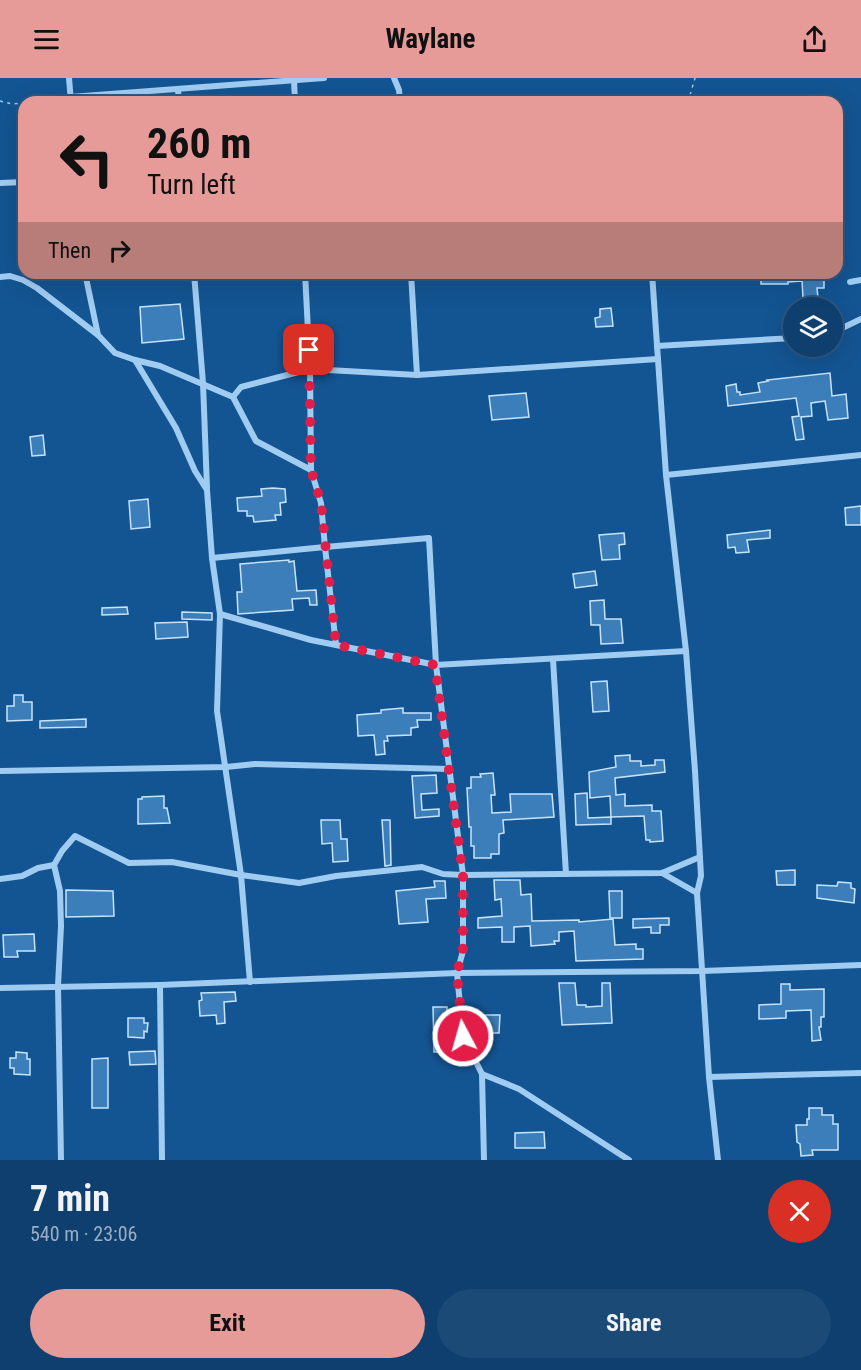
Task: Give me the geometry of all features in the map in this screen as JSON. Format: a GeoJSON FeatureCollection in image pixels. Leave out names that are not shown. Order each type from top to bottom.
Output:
{"type":"FeatureCollection","features":[{"type":"Feature","properties":{"kind":"street"},"geometry":{"type":"LineString","coordinates":[[69,78],[70,96]]}},
{"type":"Feature","properties":{"kind":"street"},"geometry":{"type":"LineString","coordinates":[[113,96],[324,78]]}},
{"type":"Feature","properties":{"kind":"street"},"geometry":{"type":"LineString","coordinates":[[394,78],[400,96]]}},
{"type":"Feature","properties":{"kind":"street"},"geometry":{"type":"LineString","coordinates":[[294,80],[295,96]]}},
{"type":"Feature","properties":{"kind":"street"},"geometry":{"type":"LineString","coordinates":[[178,90],[178,96]]}},
{"type":"Feature","properties":{"kind":"street"},"geometry":{"type":"LineString","coordinates":[[0,183],[18,182]]}},
{"type":"Feature","properties":{"kind":"street"},"geometry":{"type":"LineString","coordinates":[[0,277],[10,276],[18,278]]}},
{"type":"Feature","properties":{"kind":"street"},"geometry":{"type":"LineString","coordinates":[[20,279],[98,335],[115,354],[160,366],[233,397],[256,441],[311,470]]}},
{"type":"Feature","properties":{"kind":"street"},"geometry":{"type":"LineString","coordinates":[[86,279],[98,335]]}},
{"type":"Feature","properties":{"kind":"street"},"geometry":{"type":"LineString","coordinates":[[194,279],[203,384],[212,558],[220,614],[217,711],[241,875],[250,982]]}},
{"type":"Feature","properties":{"kind":"street"},"geometry":{"type":"LineString","coordinates":[[305,279],[310,369],[311,470],[321,503],[336,645]]}},
{"type":"Feature","properties":{"kind":"street"},"geometry":{"type":"LineString","coordinates":[[411,279],[417,375]]}},
{"type":"Feature","properties":{"kind":"street"},"geometry":{"type":"LineString","coordinates":[[652,279],[666,475],[686,651],[701,876],[697,893],[709,1077],[718,1160]]}},
{"type":"Feature","properties":{"kind":"street"},"geometry":{"type":"LineString","coordinates":[[850,282],[861,280]]}},
{"type":"Feature","properties":{"kind":"street"},"geometry":{"type":"LineString","coordinates":[[843,327],[861,318]]}},
{"type":"Feature","properties":{"kind":"street"},"geometry":{"type":"LineString","coordinates":[[657,346],[783,339]]}},
{"type":"Feature","properties":{"kind":"street"},"geometry":{"type":"LineString","coordinates":[[233,397],[241,387],[310,369],[417,375],[658,359]]}},
{"type":"Feature","properties":{"kind":"street"},"geometry":{"type":"LineString","coordinates":[[135,360],[176,428],[195,471],[207,490]]}},
{"type":"Feature","properties":{"kind":"street"},"geometry":{"type":"LineString","coordinates":[[666,475],[861,455]]}},
{"type":"Feature","properties":{"kind":"street"},"geometry":{"type":"LineString","coordinates":[[212,558],[429,537],[435,665],[463,875],[463,951],[457,973],[463,1036],[482,1074],[484,1160]]}},
{"type":"Feature","properties":{"kind":"street"},"geometry":{"type":"LineString","coordinates":[[220,614],[311,640],[435,665],[686,651]]}},
{"type":"Feature","properties":{"kind":"street"},"geometry":{"type":"LineString","coordinates":[[553,659],[566,874]]}},
{"type":"Feature","properties":{"kind":"street"},"geometry":{"type":"LineString","coordinates":[[0,771],[226,767],[255,764],[449,770]]}},
{"type":"Feature","properties":{"kind":"street"},"geometry":{"type":"LineString","coordinates":[[61,1160],[58,986],[61,926],[60,891],[54,865],[75,836],[129,863],[172,862],[299,883],[336,876],[423,867],[443,874],[463,875],[662,873],[700,857]]}},
{"type":"Feature","properties":{"kind":"street"},"geometry":{"type":"LineString","coordinates":[[0,879],[22,876],[38,868],[54,865]]}},
{"type":"Feature","properties":{"kind":"street"},"geometry":{"type":"LineString","coordinates":[[662,873],[697,893]]}},
{"type":"Feature","properties":{"kind":"street"},"geometry":{"type":"LineString","coordinates":[[0,988],[160,986],[457,973],[702,971],[861,965]]}},
{"type":"Feature","properties":{"kind":"street"},"geometry":{"type":"LineString","coordinates":[[160,986],[162,1160]]}},
{"type":"Feature","properties":{"kind":"street"},"geometry":{"type":"LineString","coordinates":[[709,1077],[861,1073]]}},
{"type":"Feature","properties":{"kind":"street"},"geometry":{"type":"LineString","coordinates":[[482,1074],[519,1089],[629,1160]]}},
{"type":"Feature","properties":{"kind":"path"},"geometry":{"type":"LineString","coordinates":[[690,96],[695,78]]}},
{"type":"Feature","properties":{"kind":"path"},"geometry":{"type":"LineString","coordinates":[[0,101],[18,104]]}},
{"type":"Feature","properties":{"kind":"building"},"geometry":{"type":"Polygon","coordinates":[[[761,279],[824,279],[824,288],[817,288],[818,297],[803,297],[802,281],[788,282],[788,284],[761,284],[761,279]]]}},
{"type":"Feature","properties":{"kind":"building"},"geometry":{"type":"Polygon","coordinates":[[[180,304],[184,339],[142,343],[140,307],[180,304]]]}},
{"type":"Feature","properties":{"kind":"building"},"geometry":{"type":"Polygon","coordinates":[[[611,308],[613,326],[596,327],[595,318],[600,317],[600,309],[611,308]]]}},
{"type":"Feature","properties":{"kind":"building"},"geometry":{"type":"Polygon","coordinates":[[[830,373],[832,396],[846,394],[848,418],[828,420],[825,401],[811,403],[812,416],[801,417],[804,439],[796,440],[792,417],[799,416],[796,398],[728,406],[726,386],[736,384],[740,395],[760,392],[758,383],[767,380],[830,373]]]}},
{"type":"Feature","properties":{"kind":"building"},"geometry":{"type":"Polygon","coordinates":[[[526,393],[529,417],[492,420],[489,396],[526,393]]]}},
{"type":"Feature","properties":{"kind":"building"},"geometry":{"type":"Polygon","coordinates":[[[43,435],[45,455],[32,456],[30,437],[43,435]]]}},
{"type":"Feature","properties":{"kind":"building"},"geometry":{"type":"Polygon","coordinates":[[[261,489],[285,489],[286,502],[280,503],[281,515],[275,515],[276,520],[254,522],[253,516],[247,516],[247,511],[238,511],[237,498],[262,496],[261,489]]]}},
{"type":"Feature","properties":{"kind":"building"},"geometry":{"type":"Polygon","coordinates":[[[148,499],[150,527],[131,529],[129,501],[148,499]]]}},
{"type":"Feature","properties":{"kind":"building"},"geometry":{"type":"Polygon","coordinates":[[[861,506],[861,525],[846,525],[845,508],[861,506]]]}},
{"type":"Feature","properties":{"kind":"building"},"geometry":{"type":"Polygon","coordinates":[[[770,530],[770,538],[747,540],[749,552],[736,553],[735,547],[728,548],[727,535],[770,530]]]}},
{"type":"Feature","properties":{"kind":"building"},"geometry":{"type":"Polygon","coordinates":[[[624,533],[625,544],[619,545],[620,559],[602,560],[599,535],[624,533]]]}},
{"type":"Feature","properties":{"kind":"building"},"geometry":{"type":"Polygon","coordinates":[[[289,560],[289,562],[294,561],[297,591],[316,590],[317,605],[310,605],[309,598],[292,599],[293,610],[238,614],[237,592],[242,592],[240,564],[289,560]]]}},
{"type":"Feature","properties":{"kind":"building"},"geometry":{"type":"Polygon","coordinates":[[[595,571],[597,585],[575,588],[573,574],[595,571]]]}},
{"type":"Feature","properties":{"kind":"building"},"geometry":{"type":"Polygon","coordinates":[[[604,600],[605,619],[621,619],[623,643],[601,644],[600,625],[591,625],[590,601],[604,600]]]}},
{"type":"Feature","properties":{"kind":"building"},"geometry":{"type":"Polygon","coordinates":[[[127,607],[128,614],[102,615],[102,608],[127,607]]]}},
{"type":"Feature","properties":{"kind":"building"},"geometry":{"type":"Polygon","coordinates":[[[182,612],[212,613],[212,620],[182,619],[182,612]]]}},
{"type":"Feature","properties":{"kind":"building"},"geometry":{"type":"Polygon","coordinates":[[[187,622],[188,637],[156,639],[155,623],[187,622]]]}},
{"type":"Feature","properties":{"kind":"building"},"geometry":{"type":"Polygon","coordinates":[[[607,681],[609,711],[593,712],[591,682],[607,681]]]}},
{"type":"Feature","properties":{"kind":"building"},"geometry":{"type":"Polygon","coordinates":[[[14,695],[23,695],[23,702],[32,702],[32,720],[7,721],[7,706],[14,706],[14,695]]]}},
{"type":"Feature","properties":{"kind":"building"},"geometry":{"type":"Polygon","coordinates":[[[403,708],[403,713],[431,713],[431,720],[417,720],[418,727],[411,728],[411,735],[387,736],[388,741],[384,741],[385,754],[376,755],[374,735],[358,736],[357,715],[403,708]]]}},
{"type":"Feature","properties":{"kind":"building"},"geometry":{"type":"Polygon","coordinates":[[[86,719],[86,727],[40,728],[40,721],[86,719]]]}},
{"type":"Feature","properties":{"kind":"building"},"geometry":{"type":"Polygon","coordinates":[[[630,755],[630,761],[641,761],[641,766],[655,765],[655,760],[664,760],[665,772],[615,778],[616,795],[625,794],[625,806],[652,805],[652,811],[661,811],[663,841],[646,840],[644,816],[611,817],[610,796],[590,798],[589,772],[616,767],[615,756],[630,755]]]}},
{"type":"Feature","properties":{"kind":"building"},"geometry":{"type":"Polygon","coordinates":[[[493,773],[495,795],[491,795],[492,813],[511,812],[510,794],[552,794],[554,817],[503,820],[504,833],[499,834],[499,854],[491,854],[491,858],[474,858],[474,846],[471,846],[471,827],[469,827],[467,788],[471,788],[471,777],[493,773]]]}},
{"type":"Feature","properties":{"kind":"building"},"geometry":{"type":"Polygon","coordinates":[[[436,775],[437,793],[421,794],[422,810],[439,809],[439,816],[415,818],[412,776],[436,775]]]}},
{"type":"Feature","properties":{"kind":"building"},"geometry":{"type":"Polygon","coordinates":[[[587,793],[588,818],[611,817],[611,824],[576,825],[575,794],[587,793]]]}},
{"type":"Feature","properties":{"kind":"building"},"geometry":{"type":"Polygon","coordinates":[[[164,796],[164,808],[167,808],[170,823],[138,824],[138,799],[164,796]]]}},
{"type":"Feature","properties":{"kind":"building"},"geometry":{"type":"Polygon","coordinates":[[[321,820],[340,820],[341,839],[347,839],[348,861],[333,862],[332,843],[322,844],[321,820]]]}},
{"type":"Feature","properties":{"kind":"building"},"geometry":{"type":"Polygon","coordinates":[[[382,820],[390,820],[391,865],[385,866],[382,820]]]}},
{"type":"Feature","properties":{"kind":"building"},"geometry":{"type":"Polygon","coordinates":[[[795,870],[795,885],[777,885],[776,871],[795,870]]]}},
{"type":"Feature","properties":{"kind":"building"},"geometry":{"type":"Polygon","coordinates":[[[494,880],[520,880],[521,895],[531,894],[532,921],[579,920],[579,922],[613,919],[615,945],[636,944],[636,949],[643,949],[643,959],[576,961],[574,931],[559,932],[559,941],[554,941],[555,944],[531,946],[530,926],[514,927],[514,942],[502,942],[502,927],[478,928],[478,918],[502,916],[501,899],[495,900],[494,880]]]}},
{"type":"Feature","properties":{"kind":"building"},"geometry":{"type":"Polygon","coordinates":[[[434,881],[445,881],[446,898],[426,899],[428,922],[399,924],[396,891],[435,887],[434,881]]]}},
{"type":"Feature","properties":{"kind":"building"},"geometry":{"type":"Polygon","coordinates":[[[838,882],[851,883],[851,888],[855,889],[854,903],[817,898],[817,885],[837,886],[838,882]]]}},
{"type":"Feature","properties":{"kind":"building"},"geometry":{"type":"Polygon","coordinates":[[[66,890],[113,891],[114,916],[66,917],[66,890]]]}},
{"type":"Feature","properties":{"kind":"building"},"geometry":{"type":"Polygon","coordinates":[[[609,891],[622,891],[622,918],[610,918],[609,891]]]}},
{"type":"Feature","properties":{"kind":"building"},"geometry":{"type":"Polygon","coordinates":[[[669,918],[669,925],[660,925],[660,933],[651,933],[651,927],[633,928],[633,919],[669,918]]]}},
{"type":"Feature","properties":{"kind":"building"},"geometry":{"type":"Polygon","coordinates":[[[34,934],[35,951],[17,951],[18,957],[4,957],[3,935],[34,934]]]}},
{"type":"Feature","properties":{"kind":"building"},"geometry":{"type":"Polygon","coordinates":[[[559,983],[575,983],[577,1005],[586,1005],[586,1007],[602,1006],[602,983],[610,983],[612,1023],[562,1025],[559,983]]]}},
{"type":"Feature","properties":{"kind":"building"},"geometry":{"type":"Polygon","coordinates":[[[781,984],[790,984],[790,990],[824,989],[824,1017],[821,1017],[821,1027],[819,1027],[821,1040],[812,1041],[811,1010],[786,1011],[786,1018],[759,1019],[759,1005],[781,1004],[781,984]]]}},
{"type":"Feature","properties":{"kind":"building"},"geometry":{"type":"Polygon","coordinates":[[[235,992],[236,1001],[224,1002],[225,1023],[217,1024],[216,1015],[200,1016],[201,993],[235,992]]]}},
{"type":"Feature","properties":{"kind":"building"},"geometry":{"type":"Polygon","coordinates":[[[433,1007],[447,1007],[447,1026],[457,1026],[457,1041],[443,1041],[442,1052],[434,1052],[433,1007]]]}},
{"type":"Feature","properties":{"kind":"building"},"geometry":{"type":"Polygon","coordinates":[[[485,1015],[500,1015],[499,1033],[485,1033],[485,1015]]]}},
{"type":"Feature","properties":{"kind":"building"},"geometry":{"type":"Polygon","coordinates":[[[128,1018],[144,1018],[144,1023],[148,1023],[147,1032],[144,1031],[144,1038],[128,1037],[128,1018]]]}},
{"type":"Feature","properties":{"kind":"building"},"geometry":{"type":"Polygon","coordinates":[[[155,1051],[156,1064],[130,1065],[129,1052],[155,1051]]]}},
{"type":"Feature","properties":{"kind":"building"},"geometry":{"type":"Polygon","coordinates":[[[16,1052],[27,1053],[27,1059],[30,1059],[30,1075],[14,1074],[14,1068],[10,1068],[10,1058],[16,1058],[16,1052]]]}},
{"type":"Feature","properties":{"kind":"building"},"geometry":{"type":"Polygon","coordinates":[[[108,1058],[108,1108],[92,1108],[92,1059],[108,1058]]]}},
{"type":"Feature","properties":{"kind":"building"},"geometry":{"type":"Polygon","coordinates":[[[809,1108],[822,1108],[822,1115],[833,1115],[833,1124],[838,1124],[838,1150],[812,1150],[813,1155],[801,1156],[796,1125],[807,1125],[809,1108]]]}},
{"type":"Feature","properties":{"kind":"building"},"geometry":{"type":"Polygon","coordinates":[[[544,1132],[545,1148],[515,1148],[515,1133],[544,1132]]]}},
{"type":"Feature","properties":{"kind":"route"},"geometry":{"type":"LineString","coordinates":[[309,350],[311,470],[321,503],[336,645],[435,665],[463,875],[463,951],[457,973],[463,1036]]}}]}
